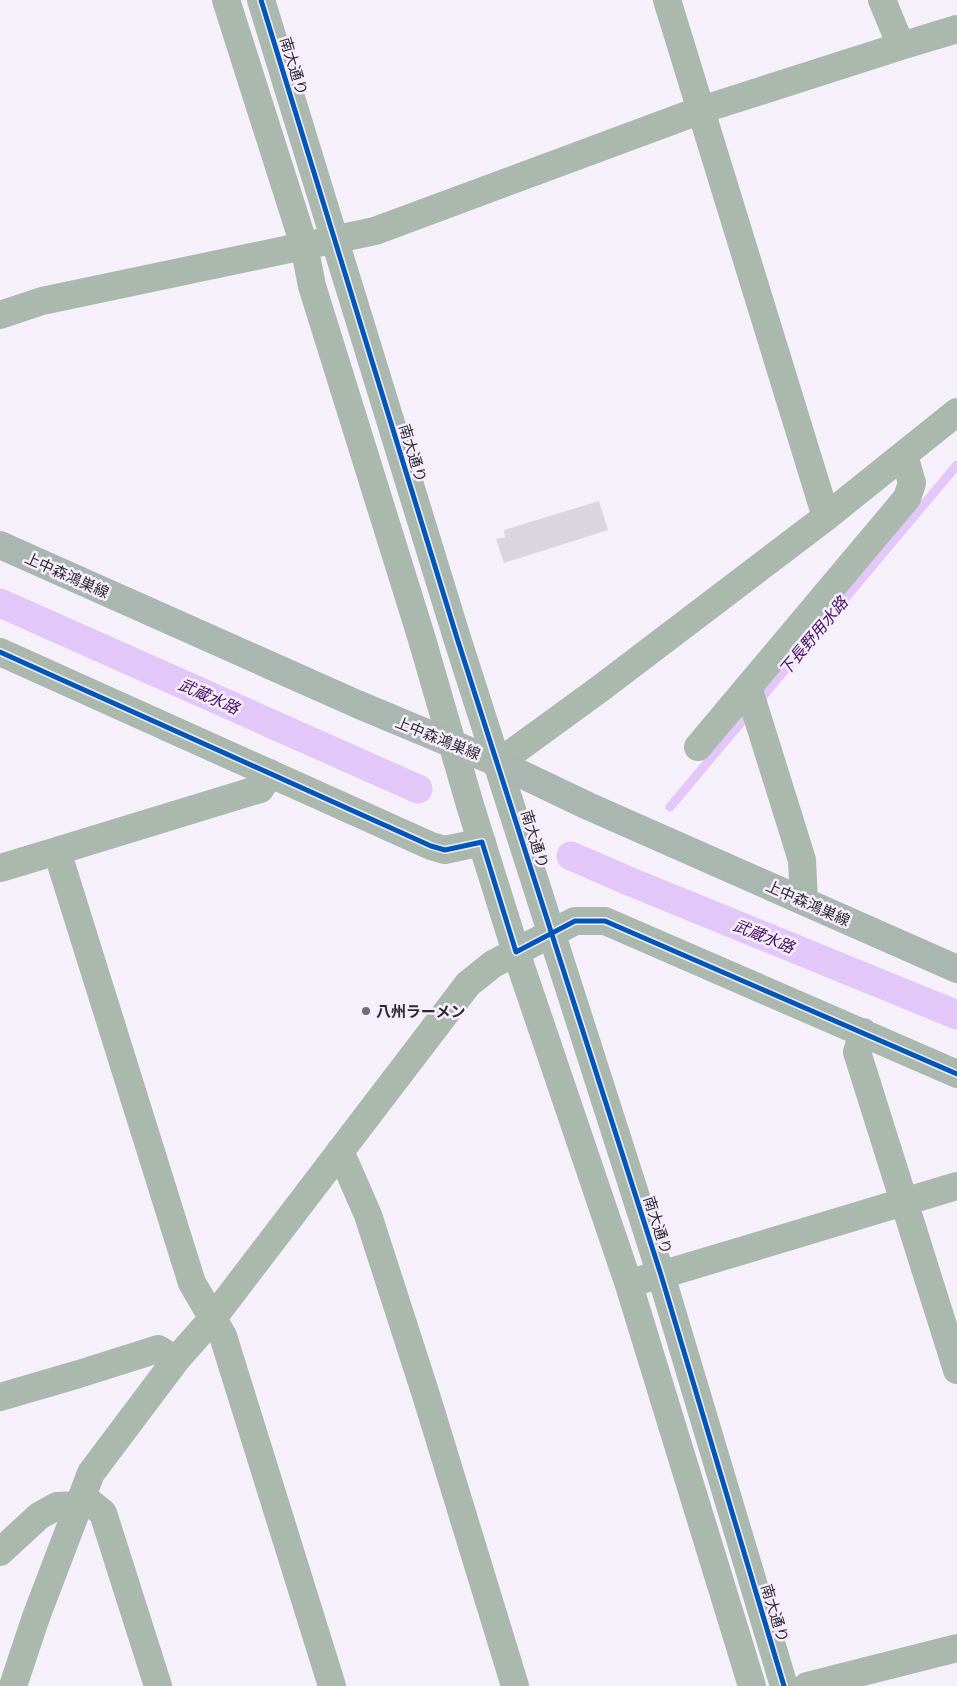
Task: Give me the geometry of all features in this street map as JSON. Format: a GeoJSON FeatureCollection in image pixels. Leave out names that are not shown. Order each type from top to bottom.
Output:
{"type":"FeatureCollection","features":[{"type":"Feature","properties":{"kind":"main road","name":"上中森鴻巣線"},"geometry":{"type":"LineString","coordinates":[[0,545],[357,704],[452,745],[498,762],[588,806],[957,969]]}},
{"type":"Feature","properties":{"kind":"street"},"geometry":{"type":"LineString","coordinates":[[226,0],[304,245],[312,286],[516,952],[628,1282],[752,1686]]}},
{"type":"Feature","properties":{"kind":"street","name":"南大通り"},"geometry":{"type":"LineString","coordinates":[[261,0],[457,638],[661,1275],[784,1686]]}},
{"type":"Feature","properties":{"kind":"street"},"geometry":{"type":"LineString","coordinates":[[667,0],[826,517]]}},
{"type":"Feature","properties":{"kind":"street"},"geometry":{"type":"LineString","coordinates":[[882,0],[901,46]]}},
{"type":"Feature","properties":{"kind":"street"},"geometry":{"type":"LineString","coordinates":[[0,315],[42,301],[374,231],[701,110],[957,29]]}},
{"type":"Feature","properties":{"kind":"street"},"geometry":{"type":"LineString","coordinates":[[498,762],[602,688],[826,517],[957,412]]}},
{"type":"Feature","properties":{"kind":"street"},"geometry":{"type":"LineString","coordinates":[[698,747],[752,699],[907,498],[912,483],[904,455]]}},
{"type":"Feature","properties":{"kind":"street"},"geometry":{"type":"LineString","coordinates":[[0,652],[431,846],[445,850],[482,842]]}},
{"type":"Feature","properties":{"kind":"street"},"geometry":{"type":"LineString","coordinates":[[752,699],[802,860],[804,901]]}},
{"type":"Feature","properties":{"kind":"street"},"geometry":{"type":"LineString","coordinates":[[0,868],[260,789],[270,774]]}},
{"type":"Feature","properties":{"kind":"street"},"geometry":{"type":"LineString","coordinates":[[57,851],[192,1283],[223,1336],[332,1686]]}},
{"type":"Feature","properties":{"kind":"street"},"geometry":{"type":"LineString","coordinates":[[13,1686],[36,1617],[91,1473],[176,1360],[212,1318],[468,984],[493,964],[575,921],[605,921],[957,1074]]}},
{"type":"Feature","properties":{"kind":"street"},"geometry":{"type":"LineString","coordinates":[[863,1032],[857,1052],[957,1370]]}},
{"type":"Feature","properties":{"kind":"street"},"geometry":{"type":"LineString","coordinates":[[340,1151],[368,1215],[426,1395],[515,1686]]}},
{"type":"Feature","properties":{"kind":"street"},"geometry":{"type":"LineString","coordinates":[[628,1282],[661,1275],[957,1186]]}},
{"type":"Feature","properties":{"kind":"street"},"geometry":{"type":"LineString","coordinates":[[0,1396],[158,1349],[176,1360]]}},
{"type":"Feature","properties":{"kind":"street"},"geometry":{"type":"LineString","coordinates":[[0,1552],[39,1516],[57,1506],[92,1504],[102,1513],[158,1686]]}},
{"type":"Feature","properties":{"kind":"street"},"geometry":{"type":"LineString","coordinates":[[807,1686],[957,1648]]}},
{"type":"Feature","properties":{"kind":"building"},"geometry":{"type":"Polygon","coordinates":[[[599,501],[608,530],[504,563],[496,539],[505,537],[504,530],[599,501]]]}},
{"type":"Feature","properties":{"kind":"waterway","name":"下長野用水路"},"geometry":{"type":"LineString","coordinates":[[670,807],[957,465]]}},
{"type":"Feature","properties":{"kind":"waterway","name":"武蔵水路"},"geometry":{"type":"LineString","coordinates":[[0,603],[418,789]]}},
{"type":"Feature","properties":{"kind":"waterway","name":"武蔵水路"},"geometry":{"type":"LineString","coordinates":[[571,856],[957,1015]]}},
{"type":"Feature","properties":{"kind":"cycle path"},"geometry":{"type":"LineString","coordinates":[[261,0],[457,638],[661,1275],[784,1686]]}},
{"type":"Feature","properties":{"kind":"cycle path"},"geometry":{"type":"LineString","coordinates":[[0,652],[431,846],[445,850],[482,842],[516,952],[575,921],[605,921],[957,1074]]}},
{"type":"Feature","properties":{"kind":"place","name":"八州ラーメン"},"geometry":{"type":"Point","coordinates":[366,1011]}}]}
